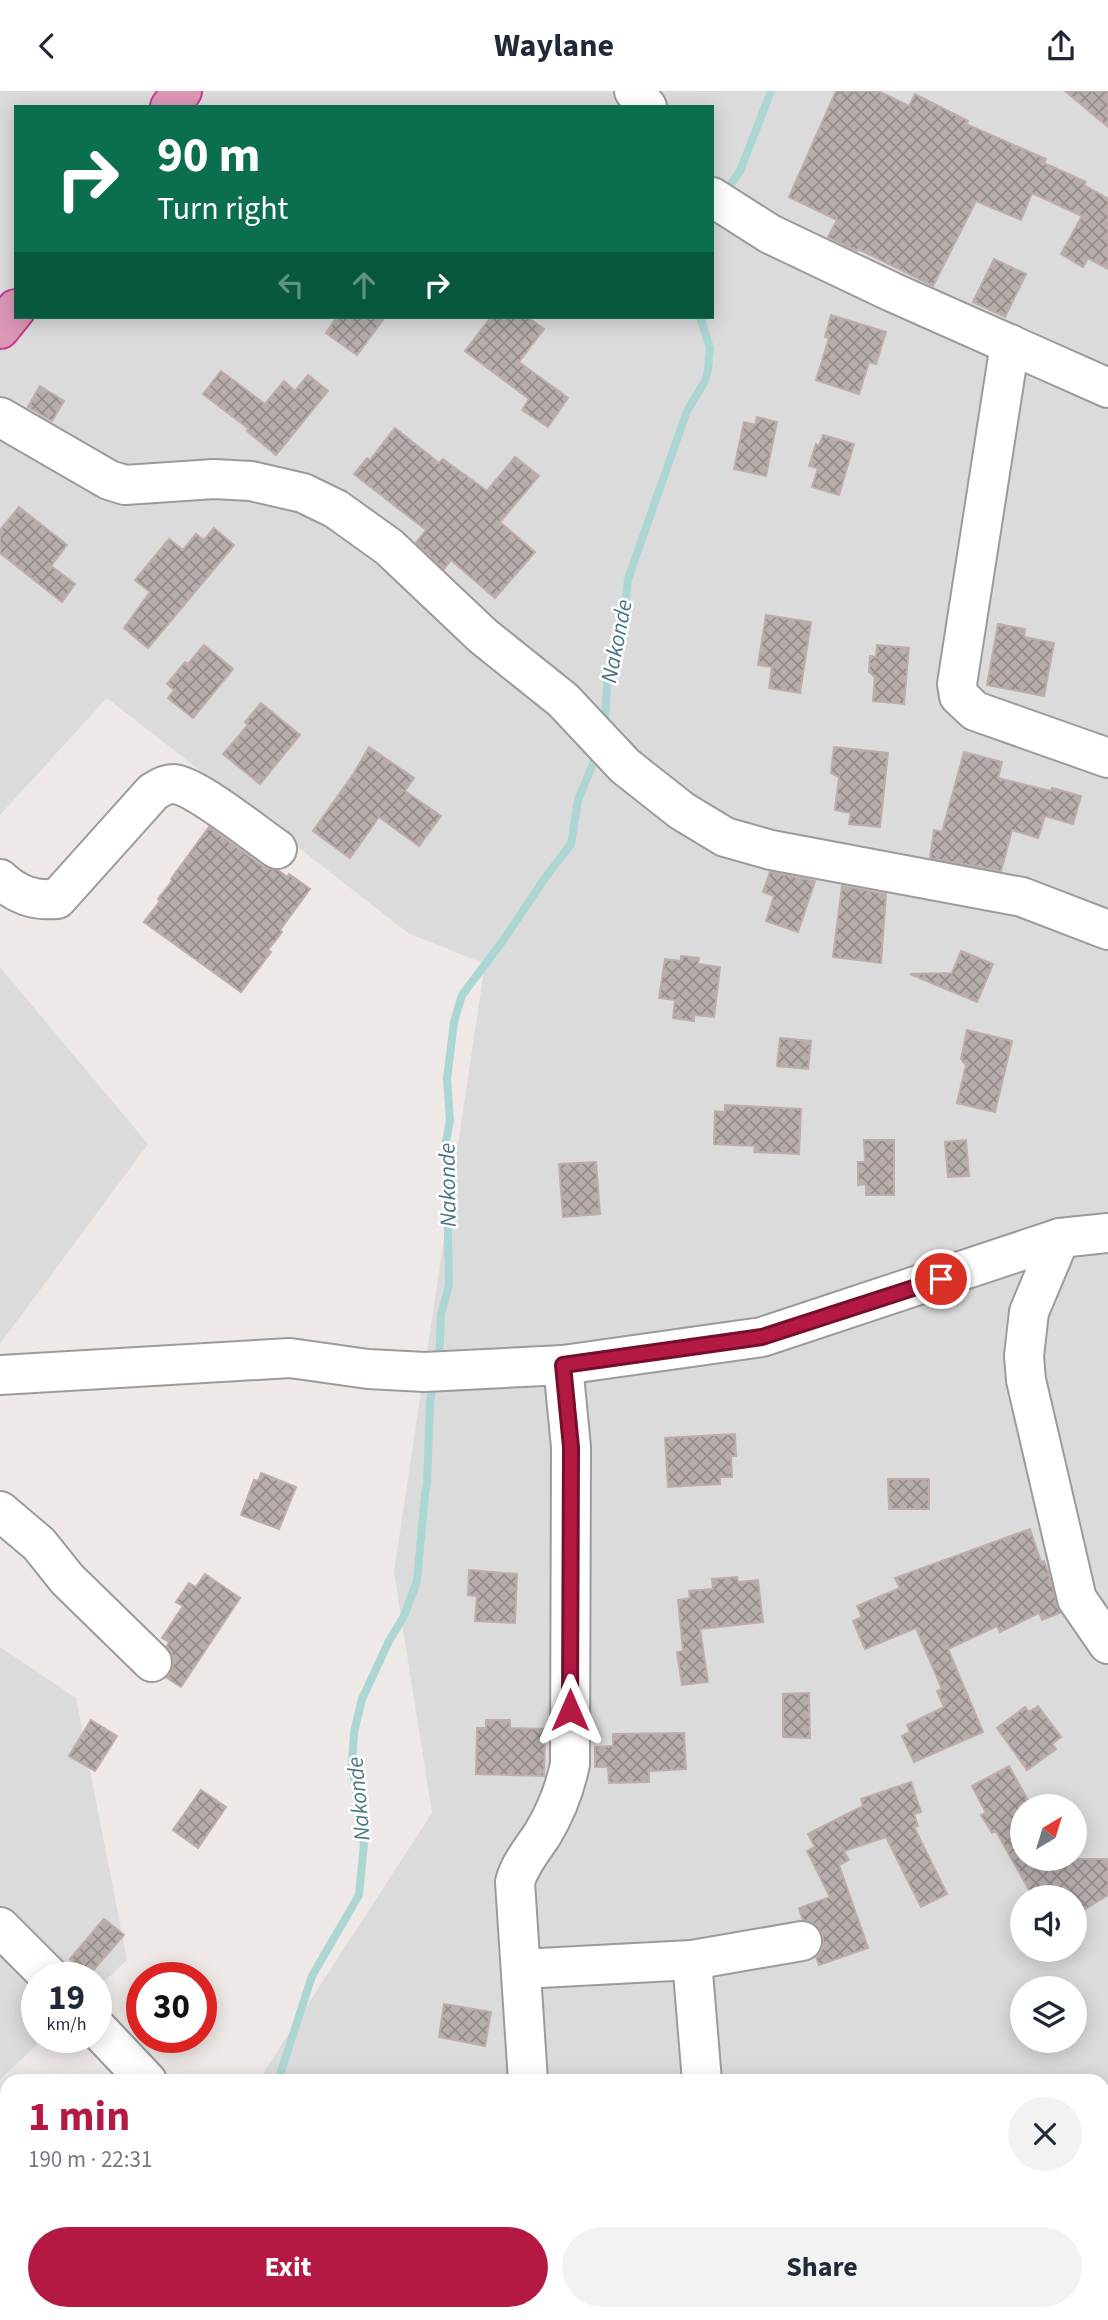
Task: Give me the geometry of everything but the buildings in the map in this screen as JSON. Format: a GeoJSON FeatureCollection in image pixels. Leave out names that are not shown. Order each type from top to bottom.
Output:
{"type":"FeatureCollection","features":[{"type":"Feature","properties":{"kind":"highway"},"geometry":{"type":"LineString","coordinates":[[0,329],[14,312]]}},
{"type":"Feature","properties":{"kind":"street"},"geometry":{"type":"LineString","coordinates":[[634,91],[645,105]]}},
{"type":"Feature","properties":{"kind":"street"},"geometry":{"type":"LineString","coordinates":[[714,198],[770,234],[1010,344],[1107,384]]}},
{"type":"Feature","properties":{"kind":"street"},"geometry":{"type":"LineString","coordinates":[[1010,344],[957,684],[959,696],[975,711],[1108,758]]}},
{"type":"Feature","properties":{"kind":"street"},"geometry":{"type":"LineString","coordinates":[[0,417],[109,480],[125,485],[214,479],[251,481],[303,493],[336,509],[389,547],[492,643],[563,700],[625,766],[682,811],[725,837],[771,850],[1021,897],[1108,930]]}},
{"type":"Feature","properties":{"kind":"street"},"geometry":{"type":"LineString","coordinates":[[0,879],[23,896],[42,900],[57,899],[153,792],[162,786],[174,784],[192,790],[277,849]]}},
{"type":"Feature","properties":{"kind":"street"},"geometry":{"type":"LineString","coordinates":[[0,1375],[290,1358],[368,1369],[425,1372],[563,1365],[762,1337],[1060,1238],[1108,1233]]}},
{"type":"Feature","properties":{"kind":"street"},"geometry":{"type":"LineString","coordinates":[[1060,1238],[1029,1312],[1024,1356],[1026,1380],[1077,1599],[1108,1644]]}},
{"type":"Feature","properties":{"kind":"street"},"geometry":{"type":"LineString","coordinates":[[528,2074],[515,1882],[520,1868],[556,1809],[565,1788],[570,1764],[571,1447],[563,1365]]}},
{"type":"Feature","properties":{"kind":"street"},"geometry":{"type":"LineString","coordinates":[[0,1511],[39,1544],[67,1579],[152,1662]]}},
{"type":"Feature","properties":{"kind":"street"},"geometry":{"type":"LineString","coordinates":[[0,1927],[35,1962]]}},
{"type":"Feature","properties":{"kind":"street"},"geometry":{"type":"LineString","coordinates":[[521,1969],[692,1960],[802,1941]]}},
{"type":"Feature","properties":{"kind":"street"},"geometry":{"type":"LineString","coordinates":[[692,1960],[701,2074]]}},
{"type":"Feature","properties":{"kind":"street"},"geometry":{"type":"LineString","coordinates":[[112,2044],[140,2074]]}},
{"type":"Feature","properties":{"kind":"shaded area"},"geometry":{"type":"Polygon","coordinates":[[[0,91],[1108,91],[1108,2074],[263,2074],[432,1813],[394,1572],[485,964],[408,933],[107,698],[0,815],[0,91]]]}},
{"type":"Feature","properties":{"kind":"shaded area"},"geometry":{"type":"Polygon","coordinates":[[[0,967],[148,1144],[0,1344],[0,967]]]}},
{"type":"Feature","properties":{"kind":"shaded area"},"geometry":{"type":"Polygon","coordinates":[[[0,1647],[76,1698],[127,1960],[112,1974],[112,1962],[21,1962],[21,2053],[28,2053],[5,2074],[0,2074],[0,1647]]]}},
{"type":"Feature","properties":{"kind":"waterway","name":"Nakonde"},"geometry":{"type":"LineString","coordinates":[[726,191],[740,171],[771,91]]}},
{"type":"Feature","properties":{"kind":"waterway","name":"Nakonde"},"geometry":{"type":"LineString","coordinates":[[605,725],[607,683],[624,618],[628,579],[687,411],[705,381],[708,370],[710,348],[701,319]]}},
{"type":"Feature","properties":{"kind":"waterway","name":"Nakonde"},"geometry":{"type":"LineString","coordinates":[[439,1363],[441,1314],[449,1285],[446,1142],[450,1120],[447,1079],[454,1022],[462,995],[571,844],[578,800],[597,754]]}},
{"type":"Feature","properties":{"kind":"waterway","name":"Nakonde"},"geometry":{"type":"LineString","coordinates":[[280,2074],[312,1976],[359,1895],[364,1844],[352,1764],[354,1732],[362,1699],[404,1616],[417,1581],[427,1484],[433,1382]]}},
{"type":"Feature","properties":{"kind":"route"},"geometry":{"type":"LineString","coordinates":[[570,1710],[571,1447],[563,1365],[762,1337],[941,1279]]}}]}
